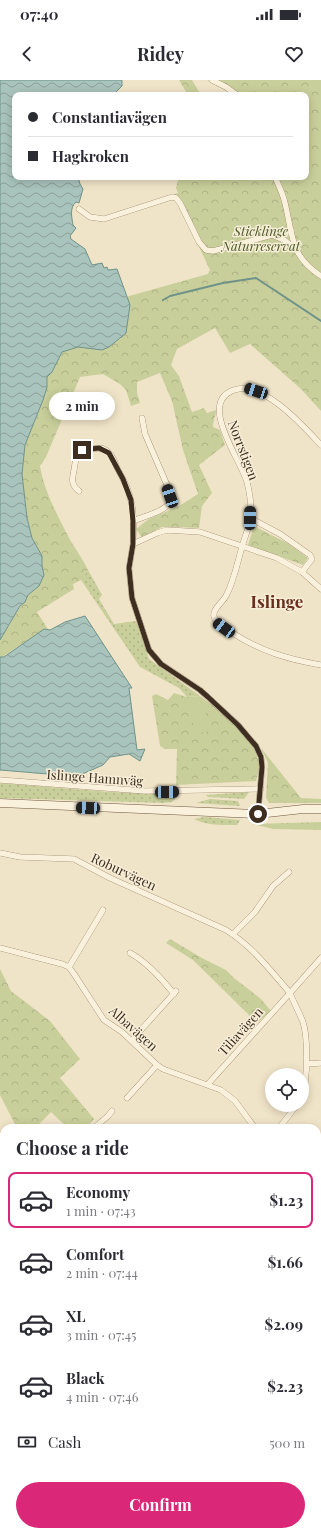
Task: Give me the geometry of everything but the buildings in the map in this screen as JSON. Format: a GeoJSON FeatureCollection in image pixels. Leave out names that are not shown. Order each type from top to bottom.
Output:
{"type":"FeatureCollection","features":[{"type":"Feature","properties":{"kind":"main road"},"geometry":{"type":"LineString","coordinates":[[0,803],[258,814],[303,809],[321,809]]}},
{"type":"Feature","properties":{"kind":"street"},"geometry":{"type":"LineString","coordinates":[[212,80],[233,92]]}},
{"type":"Feature","properties":{"kind":"street"},"geometry":{"type":"LineString","coordinates":[[276,180],[285,202],[296,250],[302,261],[321,276]]}},
{"type":"Feature","properties":{"kind":"street"},"geometry":{"type":"LineString","coordinates":[[79,209],[90,217],[104,219],[172,197],[176,198],[180,203],[199,242],[206,250],[213,251],[291,230]]}},
{"type":"Feature","properties":{"kind":"street"},"geometry":{"type":"LineString","coordinates":[[272,235],[284,240],[296,250]]}},
{"type":"Feature","properties":{"kind":"street","name":"Norrstigen"},"geometry":{"type":"LineString","coordinates":[[321,445],[297,420],[269,398],[247,388],[239,388],[221,401],[219,415],[227,439],[247,482],[250,518],[235,574],[226,596],[214,612],[213,617],[216,623],[244,641],[266,651],[321,665]]}},
{"type":"Feature","properties":{"kind":"street"},"geometry":{"type":"LineString","coordinates":[[133,521],[163,509],[169,505],[170,501],[167,485],[145,434],[142,418]]}},
{"type":"Feature","properties":{"kind":"street"},"geometry":{"type":"LineString","coordinates":[[79,491],[74,487],[72,480],[76,457],[82,450],[99,448],[106,450],[123,479],[131,500],[133,544],[129,568],[132,598],[149,650],[161,664],[200,690],[248,736],[256,746],[261,757],[262,767],[258,814]]}},
{"type":"Feature","properties":{"kind":"street"},"geometry":{"type":"LineString","coordinates":[[250,518],[280,534],[310,555],[312,559],[302,572]]}},
{"type":"Feature","properties":{"kind":"street"},"geometry":{"type":"LineString","coordinates":[[133,544],[157,533],[173,530],[200,532],[277,558],[302,572],[321,590]]}},
{"type":"Feature","properties":{"kind":"street","name":"Islinge Hamnväg"},"geometry":{"type":"LineString","coordinates":[[0,780],[145,791],[261,789]]}},
{"type":"Feature","properties":{"kind":"street","name":"Roburvägen"},"geometry":{"type":"LineString","coordinates":[[0,853],[20,857],[74,859],[110,878],[191,913],[232,934],[256,953],[290,993],[303,1022],[306,1068]]}},
{"type":"Feature","properties":{"kind":"street"},"geometry":{"type":"LineString","coordinates":[[232,934],[255,912],[273,886],[289,872]]}},
{"type":"Feature","properties":{"kind":"street"},"geometry":{"type":"LineString","coordinates":[[0,948],[69,967],[103,910]]}},
{"type":"Feature","properties":{"kind":"street"},"geometry":{"type":"LineString","coordinates":[[130,954],[137,957],[175,993],[132,1040]]}},
{"type":"Feature","properties":{"kind":"street","name":"Tiliavägen"},"geometry":{"type":"LineString","coordinates":[[208,1084],[321,958]]}},
{"type":"Feature","properties":{"kind":"street","name":"Albavägen"},"geometry":{"type":"LineString","coordinates":[[69,967],[104,1020],[132,1040],[163,1069],[222,1090],[235,1101],[252,1124]]}},
{"type":"Feature","properties":{"kind":"street"},"geometry":{"type":"LineString","coordinates":[[307,1064],[321,1063]]}},
{"type":"Feature","properties":{"kind":"street"},"geometry":{"type":"LineString","coordinates":[[127,1098],[157,1065]]}},
{"type":"Feature","properties":{"kind":"street"},"geometry":{"type":"LineString","coordinates":[[99,1124],[112,1111]]}},
{"type":"Feature","properties":{"kind":"street"},"geometry":{"type":"LineString","coordinates":[[282,1124],[292,1112]]}},
{"type":"Feature","properties":{"kind":"green space"},"geometry":{"type":"Polygon","coordinates":[[[179,80],[192,80],[199,92],[186,92],[179,80]]]}},
{"type":"Feature","properties":{"kind":"green space","name":"Sticklinge Naturreservat"},"geometry":{"type":"Polygon","coordinates":[[[207,80],[321,80],[321,411],[301,389],[250,344],[230,353],[215,328],[177,349],[171,365],[179,376],[192,412],[204,408],[207,413],[216,410],[213,427],[220,430],[225,445],[199,465],[212,493],[202,506],[199,528],[162,527],[142,538],[136,529],[149,519],[179,506],[198,494],[183,450],[172,401],[160,373],[137,382],[137,393],[140,403],[131,406],[126,390],[120,384],[103,374],[80,377],[46,457],[40,466],[52,503],[69,538],[88,570],[81,580],[73,584],[74,589],[37,612],[49,631],[44,629],[1,658],[0,640],[4,631],[9,626],[28,595],[35,590],[44,575],[42,556],[32,538],[27,518],[22,474],[25,445],[43,400],[47,387],[47,377],[63,351],[129,296],[208,274],[210,270],[174,194],[178,193],[176,188],[178,180],[309,180],[309,92],[228,92],[207,80]]]}},
{"type":"Feature","properties":{"kind":"green space"},"geometry":{"type":"Polygon","coordinates":[[[254,526],[289,544],[308,558],[303,565],[248,545],[254,526]]]}},
{"type":"Feature","properties":{"kind":"green space"},"geometry":{"type":"Polygon","coordinates":[[[88,570],[102,595],[99,599],[114,624],[136,621],[149,659],[200,696],[187,697],[179,688],[140,667],[81,580],[88,570]]]}},
{"type":"Feature","properties":{"kind":"green space"},"geometry":{"type":"Polygon","coordinates":[[[174,693],[187,697],[200,696],[226,716],[243,732],[255,750],[259,763],[256,781],[176,785],[177,749],[165,749],[160,746],[152,696],[156,694],[168,700],[174,693]]]}},
{"type":"Feature","properties":{"kind":"green space"},"geometry":{"type":"Polygon","coordinates":[[[203,701],[209,731],[195,734],[189,705],[203,701]]]}},
{"type":"Feature","properties":{"kind":"green space"},"geometry":{"type":"Polygon","coordinates":[[[261,748],[301,798],[321,799],[321,803],[269,803],[266,798],[268,763],[261,748]]]}},
{"type":"Feature","properties":{"kind":"green space"},"geometry":{"type":"Polygon","coordinates":[[[0,783],[111,792],[172,794],[174,795],[175,799],[172,802],[164,803],[0,798],[0,783]]]}},
{"type":"Feature","properties":{"kind":"green space"},"geometry":{"type":"Polygon","coordinates":[[[249,792],[244,799],[208,797],[206,795],[249,792]]]}},
{"type":"Feature","properties":{"kind":"green space"},"geometry":{"type":"Polygon","coordinates":[[[210,799],[238,801],[240,806],[196,803],[210,799]]]}},
{"type":"Feature","properties":{"kind":"green space"},"geometry":{"type":"Polygon","coordinates":[[[204,817],[240,820],[237,825],[221,825],[204,823],[194,819],[204,817]]]}},
{"type":"Feature","properties":{"kind":"green space"},"geometry":{"type":"Polygon","coordinates":[[[321,822],[321,830],[273,829],[252,824],[321,822]]]}},
{"type":"Feature","properties":{"kind":"green space"},"geometry":{"type":"Polygon","coordinates":[[[170,939],[226,970],[261,999],[271,1011],[257,1023],[193,960],[166,943],[170,939]]]}},
{"type":"Feature","properties":{"kind":"green space"},"geometry":{"type":"Polygon","coordinates":[[[0,969],[11,991],[50,1021],[80,1059],[60,1078],[94,1119],[90,1124],[64,1124],[51,1112],[39,1124],[15,1124],[0,1095],[0,969]]]}},
{"type":"Feature","properties":{"kind":"water"},"geometry":{"type":"Polygon","coordinates":[[[0,80],[122,80],[122,86],[116,92],[12,92],[12,180],[79,180],[83,189],[79,203],[76,202],[72,207],[73,225],[76,228],[70,236],[71,239],[85,249],[92,265],[102,263],[104,268],[107,267],[108,270],[117,269],[130,305],[126,333],[109,347],[102,350],[78,347],[62,352],[52,372],[47,377],[47,387],[43,400],[25,445],[22,474],[27,518],[32,538],[42,556],[44,575],[39,586],[28,595],[25,602],[20,606],[0,640],[0,80]]]}},
{"type":"Feature","properties":{"kind":"water"},"geometry":{"type":"Polygon","coordinates":[[[85,616],[132,688],[129,688],[137,750],[145,749],[140,761],[129,754],[110,757],[103,765],[80,775],[72,776],[0,770],[0,657],[4,657],[44,629],[50,630],[65,622],[85,616]]]}},
{"type":"Feature","properties":{"kind":"waterway"},"geometry":{"type":"LineString","coordinates":[[163,300],[170,296],[223,283],[256,278],[321,321]]}},
{"type":"Feature","properties":{"kind":"district","name":"Islinge"},"geometry":{"type":"Point","coordinates":[277,601]}},
{"type":"Feature","properties":{"kind":"route"},"geometry":{"type":"LineString","coordinates":[[82,450],[99,448],[106,450],[109,453],[123,479],[131,500],[133,510],[133,544],[129,568],[132,598],[149,650],[161,664],[208,697],[238,725],[256,746],[261,757],[262,767],[258,814]]}}]}
